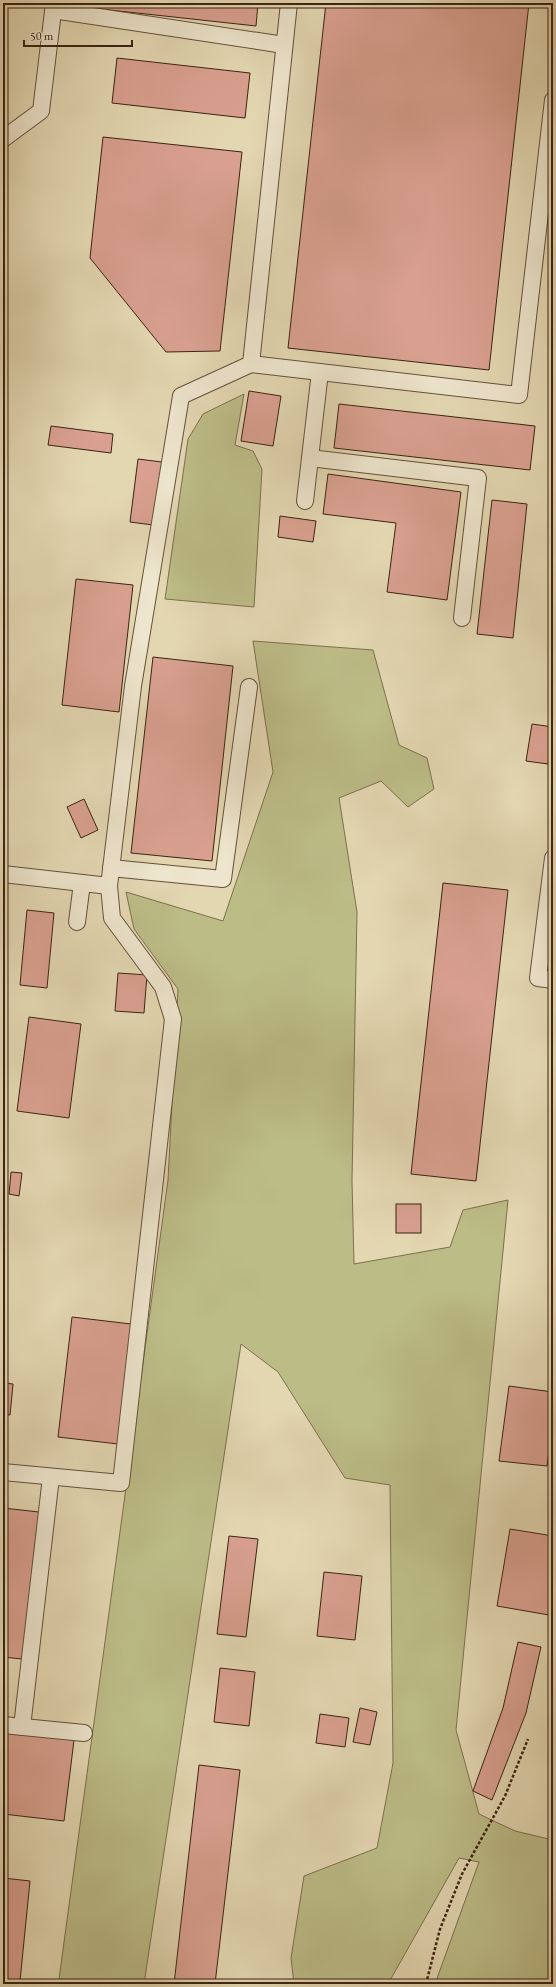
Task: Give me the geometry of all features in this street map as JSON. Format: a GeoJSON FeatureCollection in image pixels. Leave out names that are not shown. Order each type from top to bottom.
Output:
{"type":"FeatureCollection","features":[{"type":"Feature","properties":{"kind":"lane"},"geometry":{"type":"LineString","coordinates":[[251,364],[289,3]]}},
{"type":"Feature","properties":{"kind":"lane"},"geometry":{"type":"LineString","coordinates":[[3,139],[41,111],[53,7],[284,45]]}},
{"type":"Feature","properties":{"kind":"lane"},"geometry":{"type":"LineString","coordinates":[[3,1472],[121,1483],[173,1019],[162,987],[112,918],[109,886],[133,686],[181,396],[251,364],[520,395],[553,100]]}},
{"type":"Feature","properties":{"kind":"lane"},"geometry":{"type":"LineString","coordinates":[[305,501],[320,372]]}},
{"type":"Feature","properties":{"kind":"lane"},"geometry":{"type":"LineString","coordinates":[[310,458],[478,478],[462,618]]}},
{"type":"Feature","properties":{"kind":"lane"},"geometry":{"type":"LineString","coordinates":[[111,868],[223,880],[249,687]]}},
{"type":"Feature","properties":{"kind":"lane"},"geometry":{"type":"LineString","coordinates":[[553,858],[538,978],[553,980]]}},
{"type":"Feature","properties":{"kind":"lane"},"geometry":{"type":"LineString","coordinates":[[3,874],[109,886]]}},
{"type":"Feature","properties":{"kind":"lane"},"geometry":{"type":"LineString","coordinates":[[77,922],[82,883]]}},
{"type":"Feature","properties":{"kind":"lane"},"geometry":{"type":"LineString","coordinates":[[22,1727],[51,1476]]}},
{"type":"Feature","properties":{"kind":"lane"},"geometry":{"type":"LineString","coordinates":[[3,1725],[84,1733]]}},
{"type":"Feature","properties":{"kind":"path"},"geometry":{"type":"LineString","coordinates":[[426,1984],[440,1929],[462,1874],[505,1796],[528,1739]]}},
{"type":"Feature","properties":{"kind":"green space"},"geometry":{"type":"Polygon","coordinates":[[[244,394],[235,445],[253,451],[262,469],[254,607],[165,599],[188,439],[203,414],[244,394]]]}},
{"type":"Feature","properties":{"kind":"green space"},"geometry":{"type":"Polygon","coordinates":[[[253,641],[373,650],[399,745],[427,758],[434,789],[408,807],[381,781],[339,798],[357,912],[352,1181],[354,1264],[450,1247],[463,1210],[508,1200],[456,1730],[479,1814],[515,1831],[553,1840],[553,1955],[548,1984],[435,1984],[479,1862],[459,1858],[388,1984],[294,1984],[291,1958],[304,1876],[377,1848],[393,1763],[390,1485],[345,1478],[278,1372],[241,1344],[144,1984],[61,1984],[59,1979],[168,1180],[178,989],[134,929],[126,892],[223,921],[273,772],[253,641]]]}},
{"type":"Feature","properties":{"kind":"building"},"geometry":{"type":"Polygon","coordinates":[[[83,3],[258,3],[256,26],[82,7],[83,3]]]}},
{"type":"Feature","properties":{"kind":"building"},"geometry":{"type":"Polygon","coordinates":[[[326,3],[529,3],[489,370],[288,348],[326,3]]]}},
{"type":"Feature","properties":{"kind":"building"},"geometry":{"type":"Polygon","coordinates":[[[117,58],[250,73],[245,118],[112,103],[117,58]]]}},
{"type":"Feature","properties":{"kind":"building"},"geometry":{"type":"Polygon","coordinates":[[[103,137],[242,152],[220,351],[166,352],[90,258],[103,137]]]}},
{"type":"Feature","properties":{"kind":"building"},"geometry":{"type":"Polygon","coordinates":[[[249,391],[281,396],[273,446],[241,441],[249,391]]]}},
{"type":"Feature","properties":{"kind":"building"},"geometry":{"type":"Polygon","coordinates":[[[339,404],[535,426],[530,470],[334,448],[339,404]]]}},
{"type":"Feature","properties":{"kind":"building"},"geometry":{"type":"Polygon","coordinates":[[[51,426],[113,434],[111,453],[48,445],[51,426]]]}},
{"type":"Feature","properties":{"kind":"building"},"geometry":{"type":"Polygon","coordinates":[[[138,459],[162,462],[153,525],[130,522],[138,459]]]}},
{"type":"Feature","properties":{"kind":"building"},"geometry":{"type":"Polygon","coordinates":[[[328,474],[461,492],[447,600],[387,592],[396,523],[323,514],[328,474]]]}},
{"type":"Feature","properties":{"kind":"building"},"geometry":{"type":"Polygon","coordinates":[[[492,500],[527,504],[513,638],[477,634],[492,500]]]}},
{"type":"Feature","properties":{"kind":"building"},"geometry":{"type":"Polygon","coordinates":[[[280,516],[316,521],[313,542],[278,537],[280,516]]]}},
{"type":"Feature","properties":{"kind":"building"},"geometry":{"type":"Polygon","coordinates":[[[76,579],[133,585],[119,712],[62,705],[76,579]]]}},
{"type":"Feature","properties":{"kind":"building"},"geometry":{"type":"Polygon","coordinates":[[[153,657],[233,666],[212,861],[131,853],[153,657]]]}},
{"type":"Feature","properties":{"kind":"building"},"geometry":{"type":"Polygon","coordinates":[[[3,686],[7,687],[3,722],[3,686]]]}},
{"type":"Feature","properties":{"kind":"building"},"geometry":{"type":"Polygon","coordinates":[[[532,724],[553,727],[548,764],[526,761],[532,724]]]}},
{"type":"Feature","properties":{"kind":"building"},"geometry":{"type":"Polygon","coordinates":[[[84,799],[98,830],[81,838],[67,807],[84,799]]]}},
{"type":"Feature","properties":{"kind":"building"},"geometry":{"type":"Polygon","coordinates":[[[443,883],[508,890],[476,1181],[411,1174],[443,883]]]}},
{"type":"Feature","properties":{"kind":"building"},"geometry":{"type":"Polygon","coordinates":[[[27,910],[54,913],[47,988],[20,985],[27,910]]]}},
{"type":"Feature","properties":{"kind":"building"},"geometry":{"type":"Polygon","coordinates":[[[118,973],[147,975],[144,1013],[115,1011],[118,973]]]}},
{"type":"Feature","properties":{"kind":"building"},"geometry":{"type":"Polygon","coordinates":[[[29,1017],[81,1024],[69,1118],[17,1111],[29,1017]]]}},
{"type":"Feature","properties":{"kind":"building"},"geometry":{"type":"Polygon","coordinates":[[[553,1160],[553,1170],[551,1167],[553,1160]]]}},
{"type":"Feature","properties":{"kind":"building"},"geometry":{"type":"Polygon","coordinates":[[[11,1172],[22,1173],[19,1196],[9,1194],[11,1172]]]}},
{"type":"Feature","properties":{"kind":"building"},"geometry":{"type":"Polygon","coordinates":[[[396,1204],[421,1204],[421,1233],[396,1233],[396,1204]]]}},
{"type":"Feature","properties":{"kind":"building"},"geometry":{"type":"Polygon","coordinates":[[[72,1317],[131,1324],[118,1444],[58,1437],[72,1317]]]}},
{"type":"Feature","properties":{"kind":"building"},"geometry":{"type":"Polygon","coordinates":[[[3,1383],[13,1384],[10,1415],[3,1414],[3,1383]]]}},
{"type":"Feature","properties":{"kind":"building"},"geometry":{"type":"Polygon","coordinates":[[[509,1386],[553,1392],[553,1419],[547,1466],[499,1461],[509,1386]]]}},
{"type":"Feature","properties":{"kind":"building"},"geometry":{"type":"Polygon","coordinates":[[[3,1508],[39,1512],[22,1659],[3,1657],[3,1508]]]}},
{"type":"Feature","properties":{"kind":"building"},"geometry":{"type":"Polygon","coordinates":[[[510,1529],[553,1536],[553,1588],[549,1615],[497,1606],[510,1529]]]}},
{"type":"Feature","properties":{"kind":"building"},"geometry":{"type":"Polygon","coordinates":[[[229,1536],[258,1539],[246,1637],[217,1634],[229,1536]]]}},
{"type":"Feature","properties":{"kind":"building"},"geometry":{"type":"Polygon","coordinates":[[[324,1572],[362,1576],[355,1640],[317,1636],[324,1572]]]}},
{"type":"Feature","properties":{"kind":"building"},"geometry":{"type":"Polygon","coordinates":[[[518,1642],[541,1647],[526,1713],[492,1800],[473,1791],[503,1708],[518,1642]]]}},
{"type":"Feature","properties":{"kind":"building"},"geometry":{"type":"Polygon","coordinates":[[[220,1668],[255,1672],[249,1726],[214,1722],[220,1668]]]}},
{"type":"Feature","properties":{"kind":"building"},"geometry":{"type":"Polygon","coordinates":[[[360,1708],[377,1712],[370,1745],[353,1742],[360,1708]]]}},
{"type":"Feature","properties":{"kind":"building"},"geometry":{"type":"Polygon","coordinates":[[[320,1714],[349,1718],[345,1747],[316,1743],[320,1714]]]}},
{"type":"Feature","properties":{"kind":"building"},"geometry":{"type":"Polygon","coordinates":[[[3,1731],[74,1740],[64,1821],[3,1814],[3,1731]]]}},
{"type":"Feature","properties":{"kind":"building"},"geometry":{"type":"Polygon","coordinates":[[[199,1765],[240,1770],[215,1984],[174,1984],[199,1765]]]}},
{"type":"Feature","properties":{"kind":"building"},"geometry":{"type":"Polygon","coordinates":[[[3,1878],[30,1881],[20,1981],[3,1980],[3,1878]]]}},
{"type":"Feature","properties":{"kind":"building"},"geometry":{"type":"Polygon","coordinates":[[[553,1971],[553,1984],[550,1984],[553,1971]]]}}]}
